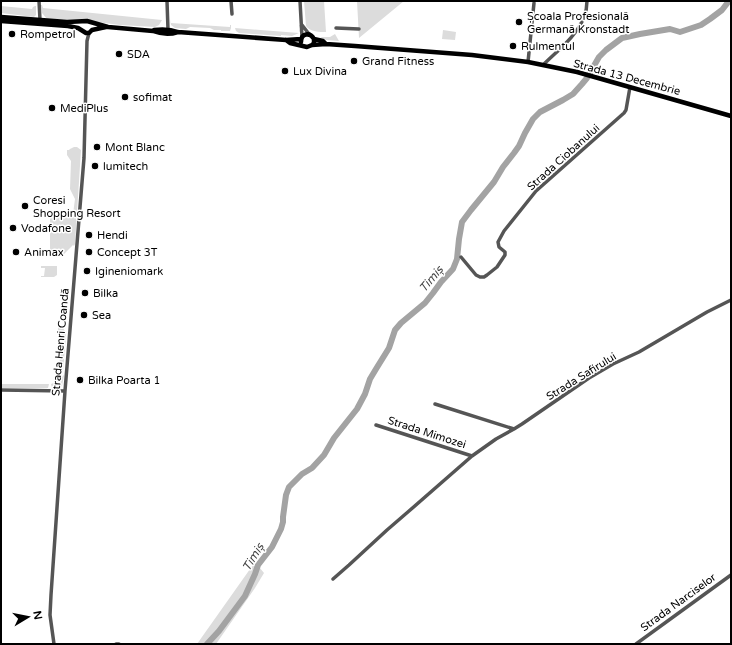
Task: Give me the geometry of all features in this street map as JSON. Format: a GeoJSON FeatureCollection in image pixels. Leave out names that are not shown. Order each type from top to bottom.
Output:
{"type":"FeatureCollection","features":[{"type":"Feature","properties":{"kind":"main road","name":"Strada 13 Decembrie"},"geometry":{"type":"LineString","coordinates":[[1,18],[67,22],[85,21],[108,27],[172,34],[178,32]]}},
{"type":"Feature","properties":{"kind":"main road","name":"Strada 13 Decembrie"},"geometry":{"type":"LineString","coordinates":[[1,21],[68,26],[87,31],[108,27]]}},
{"type":"Feature","properties":{"kind":"main road"},"geometry":{"type":"LineString","coordinates":[[85,21],[81,25],[87,31],[92,24],[90,22]]}},
{"type":"Feature","properties":{"kind":"main road","name":"Strada 13 Decembrie"},"geometry":{"type":"LineString","coordinates":[[153,31],[159,29],[178,32],[286,40],[302,38],[304,35],[309,34],[314,39],[326,44]]}},
{"type":"Feature","properties":{"kind":"main road"},"geometry":{"type":"LineString","coordinates":[[302,38],[301,42],[304,46]]}},
{"type":"Feature","properties":{"kind":"main road"},"geometry":{"type":"LineString","coordinates":[[312,45],[314,43],[314,39]]}},
{"type":"Feature","properties":{"kind":"main road","name":"Strada 13 Decembrie"},"geometry":{"type":"LineString","coordinates":[[286,40],[290,43],[308,47],[312,45],[326,44],[443,53],[528,62],[577,72],[731,116]]}},
{"type":"Feature","properties":{"kind":"street"},"geometry":{"type":"LineString","coordinates":[[39,1],[40,20]]}},
{"type":"Feature","properties":{"kind":"street"},"geometry":{"type":"LineString","coordinates":[[167,1],[168,30]]}},
{"type":"Feature","properties":{"kind":"street"},"geometry":{"type":"LineString","coordinates":[[231,1],[232,14]]}},
{"type":"Feature","properties":{"kind":"street"},"geometry":{"type":"LineString","coordinates":[[300,1],[302,38]]}},
{"type":"Feature","properties":{"kind":"street"},"geometry":{"type":"LineString","coordinates":[[543,65],[567,42],[580,26],[584,17],[587,1]]}},
{"type":"Feature","properties":{"kind":"street"},"geometry":{"type":"LineString","coordinates":[[528,62],[534,3]]}},
{"type":"Feature","properties":{"kind":"street"},"geometry":{"type":"LineString","coordinates":[[302,25],[309,34]]}},
{"type":"Feature","properties":{"kind":"street"},"geometry":{"type":"LineString","coordinates":[[336,28],[359,29]]}},
{"type":"Feature","properties":{"kind":"street","name":"Strada Henri Coandă"},"geometry":{"type":"LineString","coordinates":[[54,644],[50,616],[51,595],[65,391],[84,158],[87,31]]}},
{"type":"Feature","properties":{"kind":"street","name":"Strada Ciobanului"},"geometry":{"type":"LineString","coordinates":[[461,257],[476,275],[480,277],[488,275],[497,267],[505,255],[505,252],[499,247],[498,242],[504,231],[536,191],[624,113],[626,110],[630,87]]}},
{"type":"Feature","properties":{"kind":"street","name":"Strada Safirului"},"geometry":{"type":"LineString","coordinates":[[333,579],[472,456],[496,439],[522,424],[589,378],[613,364],[639,352],[731,300]]}},
{"type":"Feature","properties":{"kind":"street"},"geometry":{"type":"LineString","coordinates":[[1,390],[65,391]]}},
{"type":"Feature","properties":{"kind":"street"},"geometry":{"type":"LineString","coordinates":[[435,404],[514,429]]}},
{"type":"Feature","properties":{"kind":"street","name":"Strada Mimozei"},"geometry":{"type":"LineString","coordinates":[[376,425],[472,456]]}},
{"type":"Feature","properties":{"kind":"street","name":"Strada Narciselor"},"geometry":{"type":"LineString","coordinates":[[636,644],[731,575]]}},
{"type":"Feature","properties":{"kind":"shaded area"},"geometry":{"type":"Polygon","coordinates":[[[304,1],[324,1],[326,32],[313,31],[306,26],[304,1]]]}},
{"type":"Feature","properties":{"kind":"shaded area"},"geometry":{"type":"Polygon","coordinates":[[[357,1],[404,1],[359,38],[357,1]]]}},
{"type":"Feature","properties":{"kind":"shaded area"},"geometry":{"type":"Polygon","coordinates":[[[41,5],[43,8],[162,20],[159,25],[155,27],[120,25],[81,20],[47,19],[42,13],[41,5]]]}},
{"type":"Feature","properties":{"kind":"shaded area"},"geometry":{"type":"Polygon","coordinates":[[[1,6],[32,9],[36,6],[36,15],[34,17],[1,13],[1,6]]]}},
{"type":"Feature","properties":{"kind":"shaded area"},"geometry":{"type":"Polygon","coordinates":[[[170,19],[171,23],[230,27],[231,25],[231,28],[230,31],[221,31],[210,28],[175,28],[171,25],[170,19]]]}},
{"type":"Feature","properties":{"kind":"shaded area"},"geometry":{"type":"Polygon","coordinates":[[[235,28],[299,33],[292,36],[281,36],[239,33],[235,28]]]}},
{"type":"Feature","properties":{"kind":"shaded area"},"geometry":{"type":"Polygon","coordinates":[[[443,30],[456,32],[455,40],[442,39],[443,30]]]}},
{"type":"Feature","properties":{"kind":"shaded area"},"geometry":{"type":"Polygon","coordinates":[[[335,34],[339,41],[326,40],[320,37],[330,37],[335,34]]]}},
{"type":"Feature","properties":{"kind":"shaded area"},"geometry":{"type":"Polygon","coordinates":[[[74,147],[81,150],[75,244],[63,255],[50,256],[50,214],[73,214],[75,199],[70,189],[71,161],[67,155],[67,150],[74,147]]]}},
{"type":"Feature","properties":{"kind":"shaded area"},"geometry":{"type":"Polygon","coordinates":[[[41,266],[57,266],[57,275],[54,277],[41,277],[44,276],[45,268],[41,268],[41,266]]]}},
{"type":"Feature","properties":{"kind":"shaded area"},"geometry":{"type":"Polygon","coordinates":[[[58,327],[64,330],[66,337],[63,370],[58,375],[60,358],[57,358],[57,354],[60,353],[61,333],[58,333],[58,327]]]}},
{"type":"Feature","properties":{"kind":"shaded area"},"geometry":{"type":"Polygon","coordinates":[[[64,375],[62,386],[52,388],[51,384],[56,382],[64,375]]]}},
{"type":"Feature","properties":{"kind":"shaded area"},"geometry":{"type":"Polygon","coordinates":[[[1,384],[49,384],[48,388],[1,388],[1,384]]]}},
{"type":"Feature","properties":{"kind":"shaded area"},"geometry":{"type":"Polygon","coordinates":[[[255,562],[264,573],[216,644],[197,644],[255,562]]]}},
{"type":"Feature","properties":{"kind":"waterway","name":"Timiș"},"geometry":{"type":"LineString","coordinates":[[207,644],[219,631],[245,596],[258,565],[272,547],[283,522],[286,495],[289,487],[302,474],[312,468],[324,455],[334,438],[357,409],[365,394],[370,379],[389,348],[395,330],[425,303],[453,269],[457,259],[462,222],[494,182],[519,146],[533,119],[540,112],[573,94],[587,78],[599,57],[622,38],[670,29],[680,32],[701,25],[722,10],[729,1]]}},
{"type":"Feature","properties":{"kind":"place","name":"Școala Profesională Germană Kronstadt"},"geometry":{"type":"Point","coordinates":[519,22]}},
{"type":"Feature","properties":{"kind":"place","name":"Rompetrol"},"geometry":{"type":"Point","coordinates":[12,34]}},
{"type":"Feature","properties":{"kind":"place","name":"Rulmentul"},"geometry":{"type":"Point","coordinates":[513,46]}},
{"type":"Feature","properties":{"kind":"place","name":"SDA"},"geometry":{"type":"Point","coordinates":[119,54]}},
{"type":"Feature","properties":{"kind":"place","name":"Grand Fitness"},"geometry":{"type":"Point","coordinates":[354,61]}},
{"type":"Feature","properties":{"kind":"place","name":"Lux Divina"},"geometry":{"type":"Point","coordinates":[285,71]}},
{"type":"Feature","properties":{"kind":"place","name":"sofimat"},"geometry":{"type":"Point","coordinates":[125,97]}},
{"type":"Feature","properties":{"kind":"place","name":"MediPlus"},"geometry":{"type":"Point","coordinates":[52,108]}},
{"type":"Feature","properties":{"kind":"place","name":"Mont Blanc"},"geometry":{"type":"Point","coordinates":[97,147]}},
{"type":"Feature","properties":{"kind":"place","name":"lumitech"},"geometry":{"type":"Point","coordinates":[95,166]}},
{"type":"Feature","properties":{"kind":"place","name":"Coresi Shopping Resort"},"geometry":{"type":"Point","coordinates":[25,206]}},
{"type":"Feature","properties":{"kind":"place","name":"Vodafone"},"geometry":{"type":"Point","coordinates":[13,228]}},
{"type":"Feature","properties":{"kind":"place","name":"Hendi"},"geometry":{"type":"Point","coordinates":[89,235]}},
{"type":"Feature","properties":{"kind":"place","name":"Animax"},"geometry":{"type":"Point","coordinates":[16,252]}},
{"type":"Feature","properties":{"kind":"place","name":"Concept 3T"},"geometry":{"type":"Point","coordinates":[89,252]}},
{"type":"Feature","properties":{"kind":"place","name":"Igineniomark"},"geometry":{"type":"Point","coordinates":[87,271]}},
{"type":"Feature","properties":{"kind":"place","name":"Bilka"},"geometry":{"type":"Point","coordinates":[85,293]}},
{"type":"Feature","properties":{"kind":"place","name":"Sea"},"geometry":{"type":"Point","coordinates":[84,315]}},
{"type":"Feature","properties":{"kind":"place","name":"Bilka Poarta 1"},"geometry":{"type":"Point","coordinates":[80,380]}}]}
